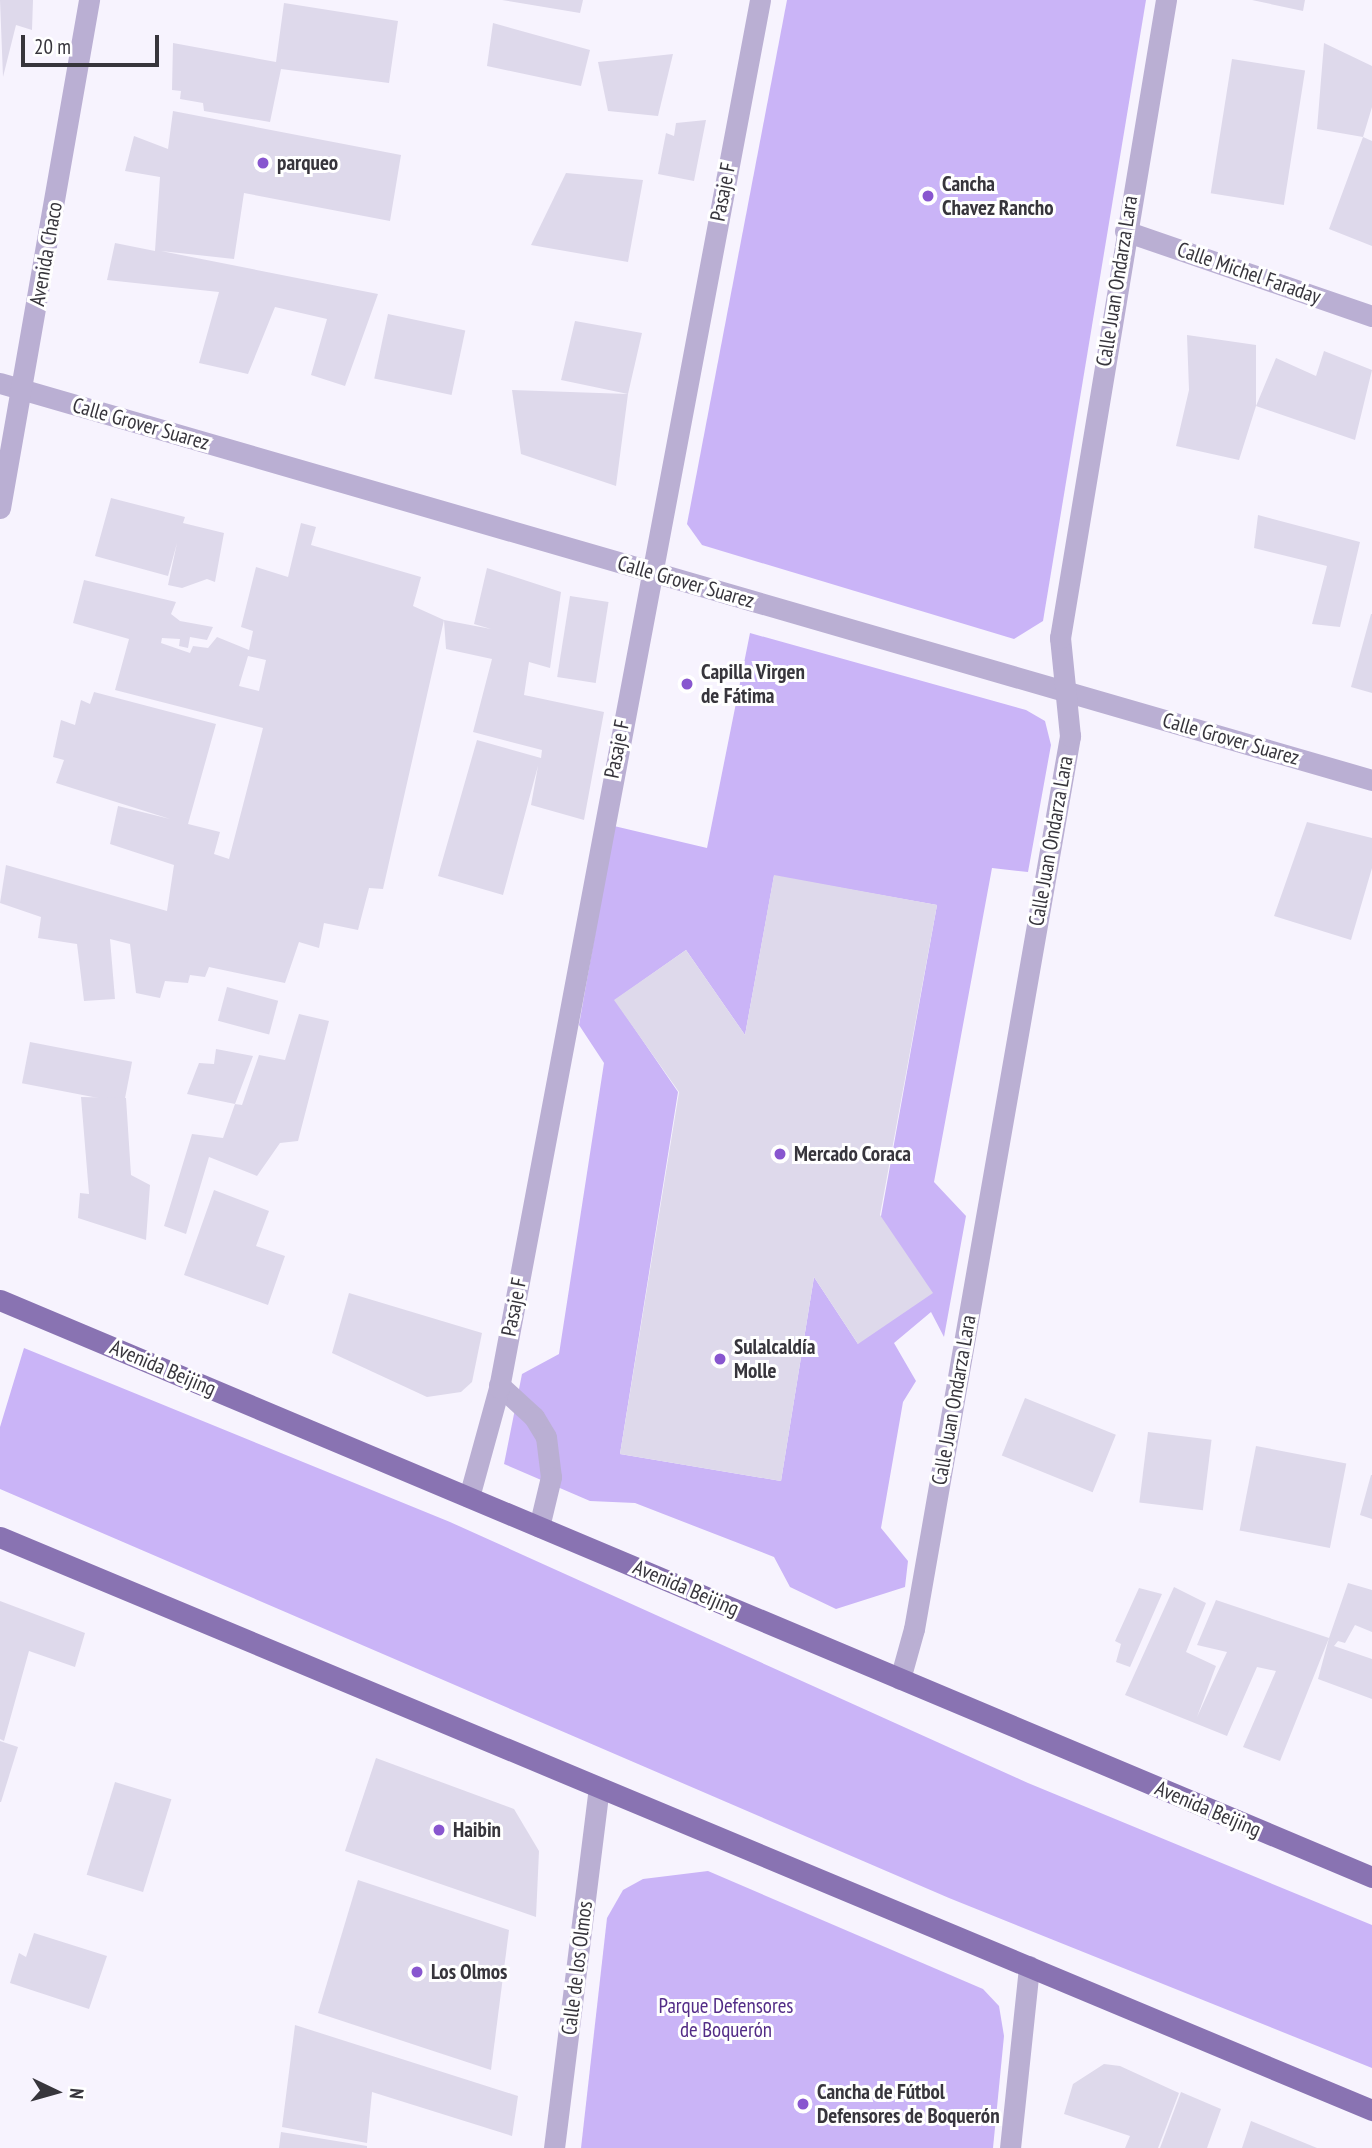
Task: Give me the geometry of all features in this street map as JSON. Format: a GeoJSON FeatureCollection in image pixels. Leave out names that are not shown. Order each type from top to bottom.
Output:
{"type":"FeatureCollection","features":[{"type":"Feature","properties":{"kind":"main road","name":"Avenida Beijing"},"geometry":{"type":"LineString","coordinates":[[0,1300],[1372,1877]]}},
{"type":"Feature","properties":{"kind":"main road"},"geometry":{"type":"LineString","coordinates":[[0,1537],[1372,2110]]}},
{"type":"Feature","properties":{"kind":"street","name":"Avenida Chaco"},"geometry":{"type":"LineString","coordinates":[[0,508],[23,389],[89,0]]}},
{"type":"Feature","properties":{"kind":"street","name":"Pasaje F"},"geometry":{"type":"LineString","coordinates":[[469,1497],[499,1385],[650,572],[760,0]]}},
{"type":"Feature","properties":{"kind":"street","name":"Calle Juan Ondarza Lara"},"geometry":{"type":"LineString","coordinates":[[900,1679],[914,1629],[1067,749],[1060,638],[1125,231],[1166,0]]}},
{"type":"Feature","properties":{"kind":"street","name":"Calle Michel Faraday"},"geometry":{"type":"LineString","coordinates":[[1125,231],[1372,316]]}},
{"type":"Feature","properties":{"kind":"street","name":"Calle Grover Suarez"},"geometry":{"type":"LineString","coordinates":[[0,383],[1372,780]]}},
{"type":"Feature","properties":{"kind":"street"},"geometry":{"type":"LineString","coordinates":[[499,1385],[534,1417],[546,1437],[551,1477],[539,1527]]}},
{"type":"Feature","properties":{"kind":"street","name":"Calle de los Olmos"},"geometry":{"type":"LineString","coordinates":[[554,2148],[599,1789]]}},
{"type":"Feature","properties":{"kind":"street"},"geometry":{"type":"LineString","coordinates":[[1010,2148],[1029,1966]]}},
{"type":"Feature","properties":{"kind":"green space","name":"Cancha Chavez Rancho"},"geometry":{"type":"Polygon","coordinates":[[[787,0],[1146,0],[1043,621],[1014,639],[702,545],[687,524],[787,0]]]}},
{"type":"Feature","properties":{"kind":"green space"},"geometry":{"type":"Polygon","coordinates":[[[750,633],[1026,710],[1045,721],[1051,745],[1028,872],[992,868],[934,1182],[966,1216],[944,1337],[931,1312],[894,1343],[916,1381],[903,1402],[881,1528],[908,1561],[905,1587],[836,1609],[790,1587],[774,1557],[635,1503],[590,1501],[504,1464],[522,1374],[559,1354],[604,1063],[579,1025],[614,826],[707,848],[750,633]],[[774,876],[745,1035],[686,950],[615,1000],[678,1092],[620,1454],[781,1481],[814,1277],[858,1344],[937,905],[774,876]]]}},
{"type":"Feature","properties":{"kind":"green space"},"geometry":{"type":"Polygon","coordinates":[[[24,1348],[450,1522],[1028,1783],[1372,1925],[1372,2068],[949,1898],[0,1489],[0,1427],[24,1348]]]}},
{"type":"Feature","properties":{"kind":"green space","name":"Parque Defensores de Boquerón"},"geometry":{"type":"Polygon","coordinates":[[[708,1871],[983,1989],[999,2006],[1004,2036],[993,2148],[581,2148],[607,1918],[623,1890],[643,1879],[708,1871]]]}},
{"type":"Feature","properties":{"kind":"building"},"geometry":{"type":"Polygon","coordinates":[[[0,0],[33,0],[32,30],[16,25],[3,77],[0,0]]]}},
{"type":"Feature","properties":{"kind":"building"},"geometry":{"type":"Polygon","coordinates":[[[502,0],[583,0],[580,13],[502,0]]]}},
{"type":"Feature","properties":{"kind":"building"},"geometry":{"type":"Polygon","coordinates":[[[1252,0],[1305,0],[1303,11],[1252,0]]]}},
{"type":"Feature","properties":{"kind":"building"},"geometry":{"type":"Polygon","coordinates":[[[284,3],[398,21],[389,83],[281,69],[270,122],[204,111],[203,103],[180,99],[181,91],[172,90],[173,43],[276,62],[284,3]]]}},
{"type":"Feature","properties":{"kind":"building"},"geometry":{"type":"Polygon","coordinates":[[[493,23],[590,50],[581,86],[487,66],[493,23]]]}},
{"type":"Feature","properties":{"kind":"building"},"geometry":{"type":"Polygon","coordinates":[[[1324,43],[1372,66],[1372,107],[1363,137],[1317,129],[1324,43]]]}},
{"type":"Feature","properties":{"kind":"building"},"geometry":{"type":"Polygon","coordinates":[[[673,54],[658,116],[608,111],[598,62],[673,54]]]}},
{"type":"Feature","properties":{"kind":"building"},"geometry":{"type":"Polygon","coordinates":[[[1232,59],[1305,71],[1284,205],[1211,193],[1232,59]]]}},
{"type":"Feature","properties":{"kind":"building"},"geometry":{"type":"Polygon","coordinates":[[[173,111],[401,155],[390,221],[244,193],[234,259],[161,251],[378,294],[345,386],[311,375],[327,319],[275,307],[248,374],[199,363],[219,292],[107,280],[115,243],[155,251],[160,177],[125,171],[134,136],[168,149],[173,111]]]}},
{"type":"Feature","properties":{"kind":"building"},"geometry":{"type":"Polygon","coordinates":[[[706,120],[694,181],[658,174],[666,133],[674,136],[676,123],[706,120]]]}},
{"type":"Feature","properties":{"kind":"building"},"geometry":{"type":"Polygon","coordinates":[[[1363,137],[1372,141],[1372,246],[1329,229],[1363,137]]]}},
{"type":"Feature","properties":{"kind":"building"},"geometry":{"type":"Polygon","coordinates":[[[566,173],[643,180],[628,262],[531,245],[566,173]]]}},
{"type":"Feature","properties":{"kind":"building"},"geometry":{"type":"Polygon","coordinates":[[[388,314],[465,330],[452,395],[374,379],[388,314]]]}},
{"type":"Feature","properties":{"kind":"building"},"geometry":{"type":"Polygon","coordinates":[[[575,321],[642,333],[628,394],[561,380],[575,321]]]}},
{"type":"Feature","properties":{"kind":"building"},"geometry":{"type":"Polygon","coordinates":[[[1187,335],[1256,345],[1256,406],[1239,460],[1176,446],[1189,390],[1187,335]]]}},
{"type":"Feature","properties":{"kind":"building"},"geometry":{"type":"Polygon","coordinates":[[[1324,351],[1372,370],[1355,440],[1256,406],[1276,358],[1316,376],[1324,351]]]}},
{"type":"Feature","properties":{"kind":"building"},"geometry":{"type":"Polygon","coordinates":[[[512,390],[628,394],[616,486],[521,454],[512,390]]]}},
{"type":"Feature","properties":{"kind":"building"},"geometry":{"type":"Polygon","coordinates":[[[111,498],[185,517],[183,523],[224,533],[215,582],[207,579],[182,588],[168,585],[177,543],[168,576],[95,556],[111,498]]]}},
{"type":"Feature","properties":{"kind":"building"},"geometry":{"type":"Polygon","coordinates":[[[1258,515],[1360,542],[1340,627],[1312,624],[1327,566],[1254,548],[1258,515]]]}},
{"type":"Feature","properties":{"kind":"building"},"geometry":{"type":"Polygon","coordinates":[[[301,523],[316,527],[311,545],[421,577],[413,606],[444,620],[383,889],[369,888],[358,930],[324,923],[319,948],[299,942],[285,983],[209,967],[205,977],[190,975],[188,983],[165,981],[160,998],[136,993],[130,944],[110,939],[115,999],[84,1001],[77,944],[38,938],[41,917],[0,903],[6,865],[167,911],[174,865],[110,844],[118,806],[170,819],[56,783],[64,760],[53,757],[61,720],[75,725],[81,700],[90,704],[94,692],[216,724],[188,824],[220,832],[214,854],[229,859],[263,728],[115,690],[129,639],[73,623],[84,580],[176,602],[171,614],[180,621],[213,627],[207,640],[190,637],[188,648],[179,646],[180,639],[162,638],[161,643],[190,653],[193,646],[208,648],[217,637],[249,650],[253,631],[241,627],[256,567],[288,577],[301,523]],[[248,656],[239,686],[259,691],[266,660],[248,656]]]}},
{"type":"Feature","properties":{"kind":"building"},"geometry":{"type":"Polygon","coordinates":[[[487,568],[561,592],[550,668],[529,662],[524,695],[604,712],[584,820],[531,805],[538,766],[503,895],[438,876],[477,740],[541,758],[542,750],[473,732],[492,659],[446,649],[444,620],[491,629],[474,624],[487,568]]]}},
{"type":"Feature","properties":{"kind":"building"},"geometry":{"type":"Polygon","coordinates":[[[570,596],[609,602],[596,683],[557,677],[570,596]]]}},
{"type":"Feature","properties":{"kind":"building"},"geometry":{"type":"Polygon","coordinates":[[[1372,614],[1372,693],[1351,687],[1372,614]]]}},
{"type":"Feature","properties":{"kind":"building"},"geometry":{"type":"Polygon","coordinates":[[[1307,822],[1372,838],[1372,868],[1351,940],[1274,916],[1307,822]]]}},
{"type":"Feature","properties":{"kind":"building","name":"Mercado Coraca"},"geometry":{"type":"Polygon","coordinates":[[[774,875],[937,905],[880,1215],[933,1293],[858,1344],[814,1277],[781,1481],[620,1454],[679,1092],[614,1000],[686,950],[745,1035],[774,875]]]}},
{"type":"Feature","properties":{"kind":"building"},"geometry":{"type":"Polygon","coordinates":[[[227,987],[278,1001],[269,1035],[218,1021],[227,987]]]}},
{"type":"Feature","properties":{"kind":"building"},"geometry":{"type":"Polygon","coordinates":[[[299,1014],[329,1021],[298,1141],[280,1143],[257,1176],[209,1157],[186,1234],[164,1226],[192,1134],[223,1138],[235,1104],[242,1105],[259,1055],[285,1060],[299,1014]]]}},
{"type":"Feature","properties":{"kind":"building"},"geometry":{"type":"Polygon","coordinates":[[[30,1042],[132,1062],[124,1103],[22,1083],[30,1042]]]}},
{"type":"Feature","properties":{"kind":"building"},"geometry":{"type":"Polygon","coordinates":[[[216,1049],[253,1056],[235,1104],[187,1094],[199,1063],[214,1064],[216,1049]]]}},
{"type":"Feature","properties":{"kind":"building"},"geometry":{"type":"Polygon","coordinates":[[[81,1097],[126,1098],[131,1175],[150,1185],[146,1240],[78,1218],[80,1193],[89,1194],[81,1097]]]}},
{"type":"Feature","properties":{"kind":"building"},"geometry":{"type":"Polygon","coordinates":[[[214,1190],[269,1211],[256,1246],[285,1256],[268,1305],[184,1275],[214,1190]]]}},
{"type":"Feature","properties":{"kind":"building"},"geometry":{"type":"Polygon","coordinates":[[[349,1293],[482,1333],[472,1382],[461,1392],[427,1397],[332,1353],[349,1293]]]}},
{"type":"Feature","properties":{"kind":"building"},"geometry":{"type":"Polygon","coordinates":[[[1025,1398],[1116,1435],[1093,1492],[1002,1455],[1025,1398]]]}},
{"type":"Feature","properties":{"kind":"building"},"geometry":{"type":"Polygon","coordinates":[[[1148,1432],[1212,1440],[1203,1510],[1139,1502],[1148,1432]]]}},
{"type":"Feature","properties":{"kind":"building"},"geometry":{"type":"Polygon","coordinates":[[[1256,1446],[1346,1464],[1330,1548],[1240,1530],[1256,1446]]]}},
{"type":"Feature","properties":{"kind":"building"},"geometry":{"type":"Polygon","coordinates":[[[1372,1475],[1372,1519],[1360,1515],[1372,1475]]]}},
{"type":"Feature","properties":{"kind":"building"},"geometry":{"type":"Polygon","coordinates":[[[1348,1583],[1372,1590],[1372,1632],[1355,1625],[1345,1643],[1338,1641],[1334,1646],[1372,1659],[1372,1699],[1318,1679],[1348,1583]]]}},
{"type":"Feature","properties":{"kind":"building"},"geometry":{"type":"Polygon","coordinates":[[[1174,1587],[1206,1603],[1186,1652],[1216,1666],[1197,1717],[1227,1652],[1197,1645],[1216,1600],[1329,1638],[1280,1761],[1243,1747],[1276,1671],[1257,1667],[1227,1736],[1125,1695],[1174,1587]]]}},
{"type":"Feature","properties":{"kind":"building"},"geometry":{"type":"Polygon","coordinates":[[[1139,1588],[1162,1594],[1130,1667],[1116,1662],[1121,1644],[1115,1641],[1139,1588]]]}},
{"type":"Feature","properties":{"kind":"building"},"geometry":{"type":"Polygon","coordinates":[[[0,1601],[85,1633],[75,1667],[29,1651],[4,1741],[0,1739],[0,1601]]]}},
{"type":"Feature","properties":{"kind":"building"},"geometry":{"type":"Polygon","coordinates":[[[0,1741],[18,1747],[1,1802],[0,1802],[0,1741]]]}},
{"type":"Feature","properties":{"kind":"building","name":"Haibin"},"geometry":{"type":"Polygon","coordinates":[[[376,1758],[514,1809],[539,1851],[536,1917],[345,1851],[376,1758]]]}},
{"type":"Feature","properties":{"kind":"building"},"geometry":{"type":"Polygon","coordinates":[[[115,1782],[171,1799],[143,1892],[87,1875],[115,1782]]]}},
{"type":"Feature","properties":{"kind":"building","name":"Los Olmos"},"geometry":{"type":"Polygon","coordinates":[[[358,1880],[509,1930],[491,2070],[318,2013],[358,1880]]]}},
{"type":"Feature","properties":{"kind":"building"},"geometry":{"type":"Polygon","coordinates":[[[34,1933],[107,1956],[89,2009],[10,1983],[19,1953],[26,1957],[34,1933]]]}},
{"type":"Feature","properties":{"kind":"building"},"geometry":{"type":"Polygon","coordinates":[[[295,2025],[518,2096],[512,2136],[372,2092],[367,2143],[282,2127],[295,2025]]]}},
{"type":"Feature","properties":{"kind":"building"},"geometry":{"type":"Polygon","coordinates":[[[1104,2064],[1120,2066],[1179,2093],[1158,2148],[1125,2148],[1130,2136],[1064,2114],[1073,2084],[1104,2064]]]}},
{"type":"Feature","properties":{"kind":"building"},"geometry":{"type":"Polygon","coordinates":[[[1181,2092],[1221,2109],[1207,2148],[1160,2148],[1181,2092]]]}},
{"type":"Feature","properties":{"kind":"building"},"geometry":{"type":"Polygon","coordinates":[[[1251,2121],[1317,2148],[1242,2148],[1251,2121]]]}},
{"type":"Feature","properties":{"kind":"building"},"geometry":{"type":"Polygon","coordinates":[[[281,2132],[367,2146],[367,2148],[279,2148],[281,2132]]]}},
{"type":"Feature","properties":{"kind":"place","name":"parqueo"},"geometry":{"type":"Point","coordinates":[263,163]}},
{"type":"Feature","properties":{"kind":"place","name":"Cancha Chavez Rancho"},"geometry":{"type":"Point","coordinates":[928,196]}},
{"type":"Feature","properties":{"kind":"place","name":"Capilla Virgen de Fátima"},"geometry":{"type":"Point","coordinates":[687,684]}},
{"type":"Feature","properties":{"kind":"place","name":"Mercado Coraca"},"geometry":{"type":"Point","coordinates":[780,1154]}},
{"type":"Feature","properties":{"kind":"place","name":"Sulalcaldía Molle"},"geometry":{"type":"Point","coordinates":[720,1359]}},
{"type":"Feature","properties":{"kind":"place","name":"Haibin"},"geometry":{"type":"Point","coordinates":[439,1830]}},
{"type":"Feature","properties":{"kind":"place","name":"Los Olmos"},"geometry":{"type":"Point","coordinates":[417,1972]}},
{"type":"Feature","properties":{"kind":"place","name":"Cancha de Fútbol Defensores de Boquerón"},"geometry":{"type":"Point","coordinates":[803,2104]}}]}
